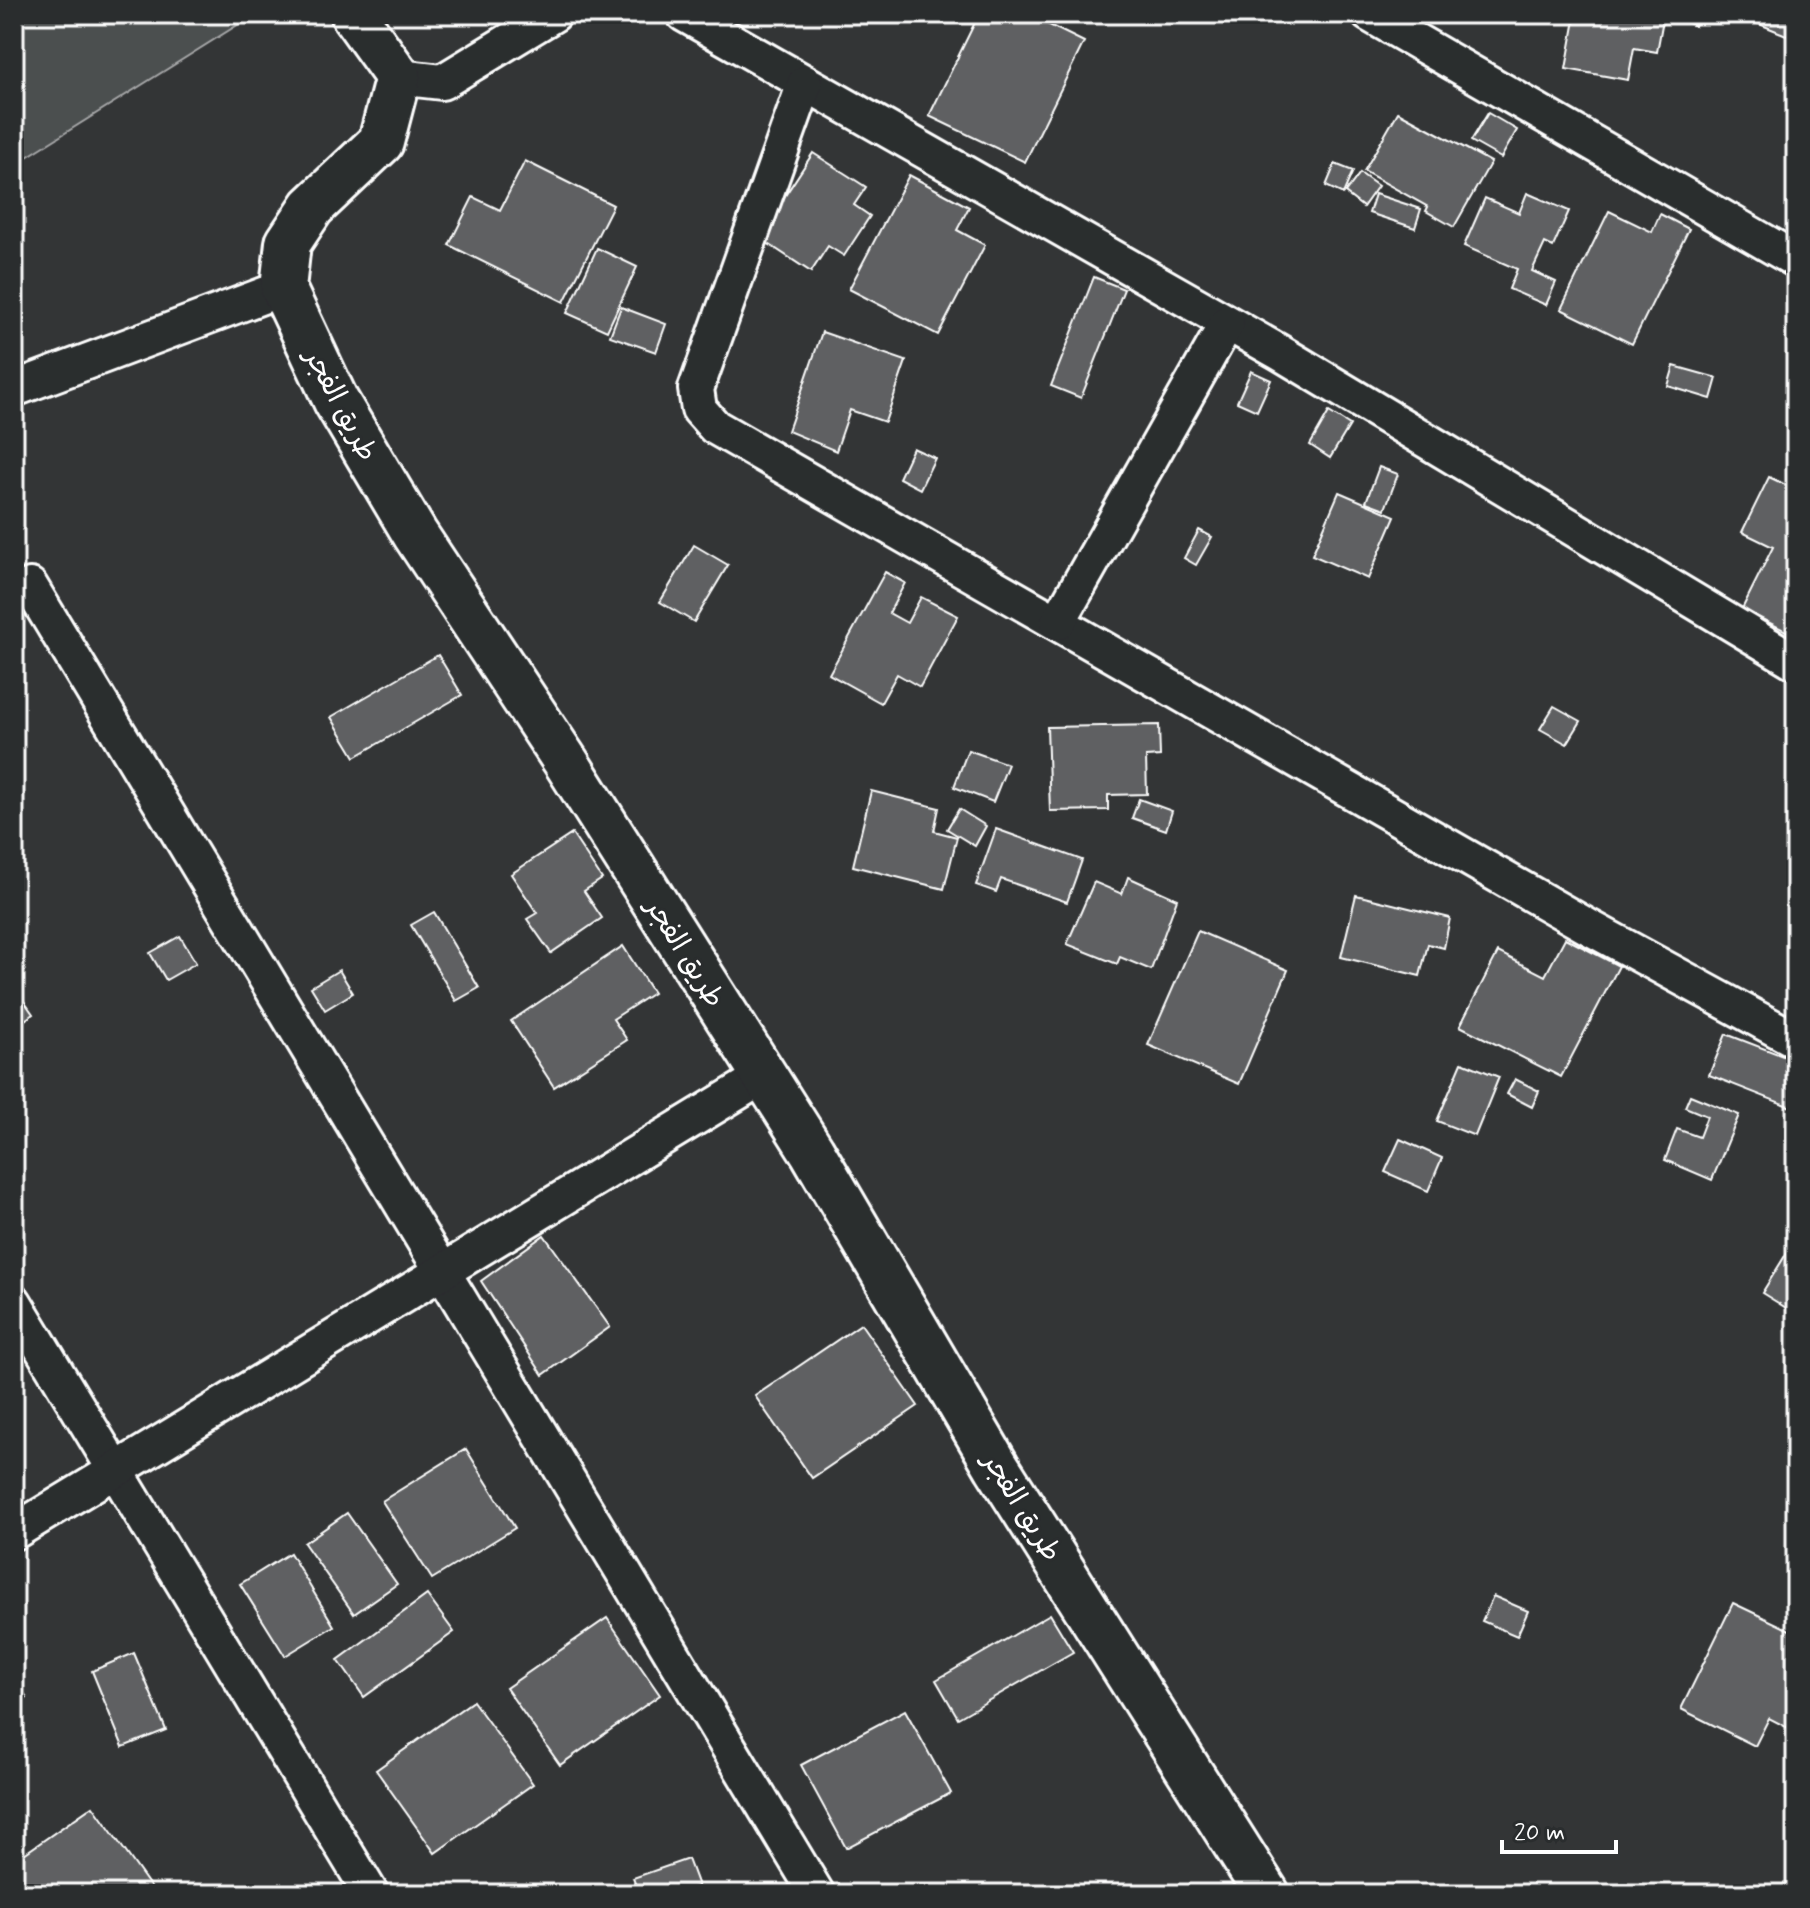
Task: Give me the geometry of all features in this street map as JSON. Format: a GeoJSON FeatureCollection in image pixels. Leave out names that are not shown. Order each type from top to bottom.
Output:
{"type":"FeatureCollection","features":[{"type":"Feature","properties":{"kind":"street"},"geometry":{"type":"LineString","coordinates":[[353,14],[398,77],[442,82],[554,14]]}},
{"type":"Feature","properties":{"kind":"street"},"geometry":{"type":"LineString","coordinates":[[684,14],[1227,323],[1796,662]]}},
{"type":"Feature","properties":{"kind":"street"},"geometry":{"type":"LineString","coordinates":[[1369,14],[1796,260]]}},
{"type":"Feature","properties":{"kind":"street"},"geometry":{"type":"LineString","coordinates":[[14,389],[283,288],[288,243],[312,207],[381,142],[398,77]]}},
{"type":"Feature","properties":{"kind":"street"},"geometry":{"type":"LineString","coordinates":[[805,83],[696,389],[699,409],[715,427],[1587,926],[1796,1040]]}},
{"type":"Feature","properties":{"kind":"street","name":"طريق الفجر"},"geometry":{"type":"LineString","coordinates":[[283,288],[336,401],[415,534],[566,762],[764,1076],[997,1467],[1267,1894]]}},
{"type":"Feature","properties":{"kind":"street"},"geometry":{"type":"LineString","coordinates":[[1058,622],[1227,323]]}},
{"type":"Feature","properties":{"kind":"street"},"geometry":{"type":"LineString","coordinates":[[30,586],[817,1894]]}},
{"type":"Feature","properties":{"kind":"street"},"geometry":{"type":"LineString","coordinates":[[14,1532],[764,1076]]}},
{"type":"Feature","properties":{"kind":"street"},"geometry":{"type":"LineString","coordinates":[[14,1302],[371,1894]]}},
{"type":"Feature","properties":{"kind":"shaded area"},"geometry":{"type":"Polygon","coordinates":[[[14,14],[255,14],[14,165],[14,14]]]}},
{"type":"Feature","properties":{"kind":"building"},"geometry":{"type":"Polygon","coordinates":[[[979,14],[1027,14],[1084,42],[1025,162],[929,116],[979,14]]]}},
{"type":"Feature","properties":{"kind":"building"},"geometry":{"type":"Polygon","coordinates":[[[1576,14],[1664,14],[1657,52],[1634,48],[1628,80],[1566,69],[1576,14]]]}},
{"type":"Feature","properties":{"kind":"building"},"geometry":{"type":"Polygon","coordinates":[[[1670,14],[1699,14],[1695,26],[1670,14]]]}},
{"type":"Feature","properties":{"kind":"building"},"geometry":{"type":"Polygon","coordinates":[[[1735,14],[1796,14],[1796,39],[1735,14]]]}},
{"type":"Feature","properties":{"kind":"building"},"geometry":{"type":"Polygon","coordinates":[[[1398,112],[1491,162],[1454,227],[1426,211],[1428,207],[1364,171],[1398,112]]]}},
{"type":"Feature","properties":{"kind":"building"},"geometry":{"type":"Polygon","coordinates":[[[1488,113],[1517,130],[1501,158],[1471,141],[1488,113]]]}},
{"type":"Feature","properties":{"kind":"building"},"geometry":{"type":"Polygon","coordinates":[[[813,153],[866,187],[854,205],[870,216],[844,256],[828,246],[811,272],[758,237],[813,153]]]}},
{"type":"Feature","properties":{"kind":"building"},"geometry":{"type":"Polygon","coordinates":[[[525,161],[613,205],[564,302],[449,245],[473,197],[500,210],[525,161]]]}},
{"type":"Feature","properties":{"kind":"building"},"geometry":{"type":"Polygon","coordinates":[[[1335,164],[1353,171],[1343,194],[1326,186],[1335,164]]]}},
{"type":"Feature","properties":{"kind":"building"},"geometry":{"type":"Polygon","coordinates":[[[1360,173],[1378,186],[1363,207],[1345,193],[1360,173]]]}},
{"type":"Feature","properties":{"kind":"building"},"geometry":{"type":"Polygon","coordinates":[[[909,175],[969,207],[957,230],[985,245],[938,335],[849,289],[909,175]]]}},
{"type":"Feature","properties":{"kind":"building"},"geometry":{"type":"Polygon","coordinates":[[[1527,193],[1569,211],[1553,247],[1545,243],[1532,271],[1556,282],[1546,305],[1509,289],[1517,269],[1464,246],[1485,198],[1519,213],[1527,193]]]}},
{"type":"Feature","properties":{"kind":"building"},"geometry":{"type":"Polygon","coordinates":[[[1375,194],[1421,209],[1415,228],[1369,213],[1375,194]]]}},
{"type":"Feature","properties":{"kind":"building"},"geometry":{"type":"Polygon","coordinates":[[[1609,211],[1652,232],[1660,214],[1689,229],[1632,344],[1561,309],[1609,211]]]}},
{"type":"Feature","properties":{"kind":"building"},"geometry":{"type":"Polygon","coordinates":[[[597,248],[637,267],[607,331],[567,313],[597,248]]]}},
{"type":"Feature","properties":{"kind":"building"},"geometry":{"type":"Polygon","coordinates":[[[1094,277],[1124,289],[1081,398],[1051,386],[1094,277]]]}},
{"type":"Feature","properties":{"kind":"building"},"geometry":{"type":"Polygon","coordinates":[[[621,307],[666,324],[656,352],[610,336],[621,307]]]}},
{"type":"Feature","properties":{"kind":"building"},"geometry":{"type":"Polygon","coordinates":[[[822,332],[906,361],[885,422],[850,410],[836,451],[788,431],[822,332]]]}},
{"type":"Feature","properties":{"kind":"building"},"geometry":{"type":"Polygon","coordinates":[[[1674,366],[1717,378],[1711,399],[1668,386],[1674,366]]]}},
{"type":"Feature","properties":{"kind":"building"},"geometry":{"type":"Polygon","coordinates":[[[1251,371],[1271,380],[1257,411],[1237,402],[1251,371]]]}},
{"type":"Feature","properties":{"kind":"building"},"geometry":{"type":"Polygon","coordinates":[[[1329,412],[1350,425],[1330,458],[1310,445],[1329,412]]]}},
{"type":"Feature","properties":{"kind":"building"},"geometry":{"type":"Polygon","coordinates":[[[913,448],[935,458],[920,489],[899,478],[913,448]]]}},
{"type":"Feature","properties":{"kind":"building"},"geometry":{"type":"Polygon","coordinates":[[[1379,467],[1398,474],[1385,509],[1366,502],[1379,467]]]}},
{"type":"Feature","properties":{"kind":"building"},"geometry":{"type":"Polygon","coordinates":[[[1769,477],[1796,490],[1796,636],[1742,609],[1773,547],[1742,532],[1769,477]]]}},
{"type":"Feature","properties":{"kind":"building"},"geometry":{"type":"Polygon","coordinates":[[[1339,492],[1395,516],[1368,579],[1312,555],[1339,492]]]}},
{"type":"Feature","properties":{"kind":"building"},"geometry":{"type":"Polygon","coordinates":[[[1199,530],[1212,537],[1196,565],[1184,558],[1199,530]]]}},
{"type":"Feature","properties":{"kind":"building"},"geometry":{"type":"Polygon","coordinates":[[[694,545],[728,565],[694,622],[660,602],[694,545]]]}},
{"type":"Feature","properties":{"kind":"building"},"geometry":{"type":"Polygon","coordinates":[[[885,572],[905,583],[889,613],[907,623],[921,597],[958,616],[920,687],[897,674],[881,703],[829,674],[885,572]]]}},
{"type":"Feature","properties":{"kind":"building"},"geometry":{"type":"Polygon","coordinates":[[[438,655],[462,695],[355,757],[331,717],[438,655]]]}},
{"type":"Feature","properties":{"kind":"building"},"geometry":{"type":"Polygon","coordinates":[[[1554,706],[1581,721],[1567,744],[1540,729],[1554,706]]]}},
{"type":"Feature","properties":{"kind":"building"},"geometry":{"type":"Polygon","coordinates":[[[1159,725],[1160,756],[1146,757],[1147,794],[1108,795],[1108,810],[1050,811],[1047,727],[1159,725]]]}},
{"type":"Feature","properties":{"kind":"building"},"geometry":{"type":"Polygon","coordinates":[[[968,750],[1008,764],[993,802],[954,787],[968,750]]]}},
{"type":"Feature","properties":{"kind":"building"},"geometry":{"type":"Polygon","coordinates":[[[871,791],[939,808],[934,831],[957,837],[944,889],[853,866],[871,791]]]}},
{"type":"Feature","properties":{"kind":"building"},"geometry":{"type":"Polygon","coordinates":[[[1139,799],[1172,811],[1166,830],[1132,818],[1139,799]]]}},
{"type":"Feature","properties":{"kind":"building"},"geometry":{"type":"Polygon","coordinates":[[[959,809],[986,826],[975,846],[947,829],[959,809]]]}},
{"type":"Feature","properties":{"kind":"building"},"geometry":{"type":"Polygon","coordinates":[[[996,829],[1082,860],[1067,902],[1001,879],[996,892],[976,885],[996,829]]]}},
{"type":"Feature","properties":{"kind":"building"},"geometry":{"type":"Polygon","coordinates":[[[572,834],[602,879],[584,891],[602,918],[551,953],[527,919],[537,913],[511,874],[572,834]]]}},
{"type":"Feature","properties":{"kind":"building"},"geometry":{"type":"Polygon","coordinates":[[[1128,877],[1177,899],[1151,970],[1120,957],[1117,964],[1067,944],[1094,882],[1122,894],[1128,877]]]}},
{"type":"Feature","properties":{"kind":"building"},"geometry":{"type":"Polygon","coordinates":[[[1356,895],[1450,918],[1444,948],[1428,944],[1420,976],[1341,957],[1356,895]]]}},
{"type":"Feature","properties":{"kind":"building"},"geometry":{"type":"Polygon","coordinates":[[[434,912],[479,988],[456,1001],[411,925],[434,912]]]}},
{"type":"Feature","properties":{"kind":"building"},"geometry":{"type":"Polygon","coordinates":[[[1198,931],[1288,970],[1239,1084],[1148,1045],[1198,931]]]}},
{"type":"Feature","properties":{"kind":"building"},"geometry":{"type":"Polygon","coordinates":[[[180,936],[196,963],[166,980],[150,953],[180,936]]]}},
{"type":"Feature","properties":{"kind":"building"},"geometry":{"type":"Polygon","coordinates":[[[1565,938],[1619,966],[1561,1077],[1460,1026],[1498,952],[1545,976],[1565,938]]]}},
{"type":"Feature","properties":{"kind":"building"},"geometry":{"type":"Polygon","coordinates":[[[623,946],[653,993],[613,1019],[627,1040],[554,1087],[511,1021],[623,946]]]}},
{"type":"Feature","properties":{"kind":"building"},"geometry":{"type":"Polygon","coordinates":[[[339,970],[353,993],[325,1010],[311,987],[339,970]]]}},
{"type":"Feature","properties":{"kind":"building"},"geometry":{"type":"Polygon","coordinates":[[[14,987],[33,1014],[14,1028],[14,987]]]}},
{"type":"Feature","properties":{"kind":"building"},"geometry":{"type":"Polygon","coordinates":[[[1726,1034],[1796,1061],[1796,1109],[1709,1075],[1726,1034]]]}},
{"type":"Feature","properties":{"kind":"building"},"geometry":{"type":"Polygon","coordinates":[[[1462,1062],[1499,1077],[1475,1136],[1437,1121],[1462,1062]]]}},
{"type":"Feature","properties":{"kind":"building"},"geometry":{"type":"Polygon","coordinates":[[[1515,1079],[1539,1091],[1532,1107],[1507,1094],[1515,1079]]]}},
{"type":"Feature","properties":{"kind":"building"},"geometry":{"type":"Polygon","coordinates":[[[1690,1095],[1739,1115],[1712,1180],[1665,1160],[1677,1129],[1699,1137],[1707,1116],[1685,1107],[1690,1095]]]}},
{"type":"Feature","properties":{"kind":"building"},"geometry":{"type":"Polygon","coordinates":[[[1400,1139],[1442,1158],[1428,1191],[1385,1172],[1400,1139]]]}},
{"type":"Feature","properties":{"kind":"building"},"geometry":{"type":"Polygon","coordinates":[[[544,1235],[610,1327],[543,1375],[481,1281],[544,1235]]]}},
{"type":"Feature","properties":{"kind":"building"},"geometry":{"type":"Polygon","coordinates":[[[1793,1243],[1796,1245],[1796,1314],[1762,1293],[1793,1243]]]}},
{"type":"Feature","properties":{"kind":"building"},"geometry":{"type":"Polygon","coordinates":[[[861,1324],[918,1406],[812,1478],[755,1396],[861,1324]]]}},
{"type":"Feature","properties":{"kind":"building"},"geometry":{"type":"Polygon","coordinates":[[[466,1449],[515,1528],[432,1579],[382,1501],[466,1449]]]}},
{"type":"Feature","properties":{"kind":"building"},"geometry":{"type":"Polygon","coordinates":[[[347,1513],[397,1584],[354,1614],[304,1543],[347,1513]]]}},
{"type":"Feature","properties":{"kind":"building"},"geometry":{"type":"Polygon","coordinates":[[[290,1553],[334,1626],[285,1656],[240,1584],[290,1553]]]}},
{"type":"Feature","properties":{"kind":"building"},"geometry":{"type":"Polygon","coordinates":[[[427,1595],[454,1632],[364,1697],[338,1660],[427,1595]]]}},
{"type":"Feature","properties":{"kind":"building"},"geometry":{"type":"Polygon","coordinates":[[[1493,1596],[1528,1611],[1517,1636],[1482,1621],[1493,1596]]]}},
{"type":"Feature","properties":{"kind":"building"},"geometry":{"type":"Polygon","coordinates":[[[1733,1603],[1796,1633],[1796,1712],[1788,1728],[1769,1718],[1755,1746],[1681,1709],[1733,1603]]]}},
{"type":"Feature","properties":{"kind":"building"},"geometry":{"type":"Polygon","coordinates":[[[1050,1614],[1073,1652],[958,1718],[936,1680],[1050,1614]]]}},
{"type":"Feature","properties":{"kind":"building"},"geometry":{"type":"Polygon","coordinates":[[[607,1618],[660,1695],[560,1765],[506,1688],[607,1618]]]}},
{"type":"Feature","properties":{"kind":"building"},"geometry":{"type":"Polygon","coordinates":[[[134,1653],[166,1730],[123,1747],[92,1671],[134,1653]]]}},
{"type":"Feature","properties":{"kind":"building"},"geometry":{"type":"Polygon","coordinates":[[[14,1677],[27,1698],[14,1706],[14,1677]]]}},
{"type":"Feature","properties":{"kind":"building"},"geometry":{"type":"Polygon","coordinates":[[[473,1701],[533,1784],[435,1853],[376,1770],[473,1701]]]}},
{"type":"Feature","properties":{"kind":"building"},"geometry":{"type":"Polygon","coordinates":[[[905,1710],[951,1793],[846,1848],[801,1765],[905,1710]]]}},
{"type":"Feature","properties":{"kind":"building"},"geometry":{"type":"Polygon","coordinates":[[[93,1806],[155,1893],[14,1894],[14,1861],[93,1806]]]}},
{"type":"Feature","properties":{"kind":"building"},"geometry":{"type":"Polygon","coordinates":[[[688,1859],[698,1886],[676,1894],[639,1894],[633,1878],[688,1859]]]}}]}
